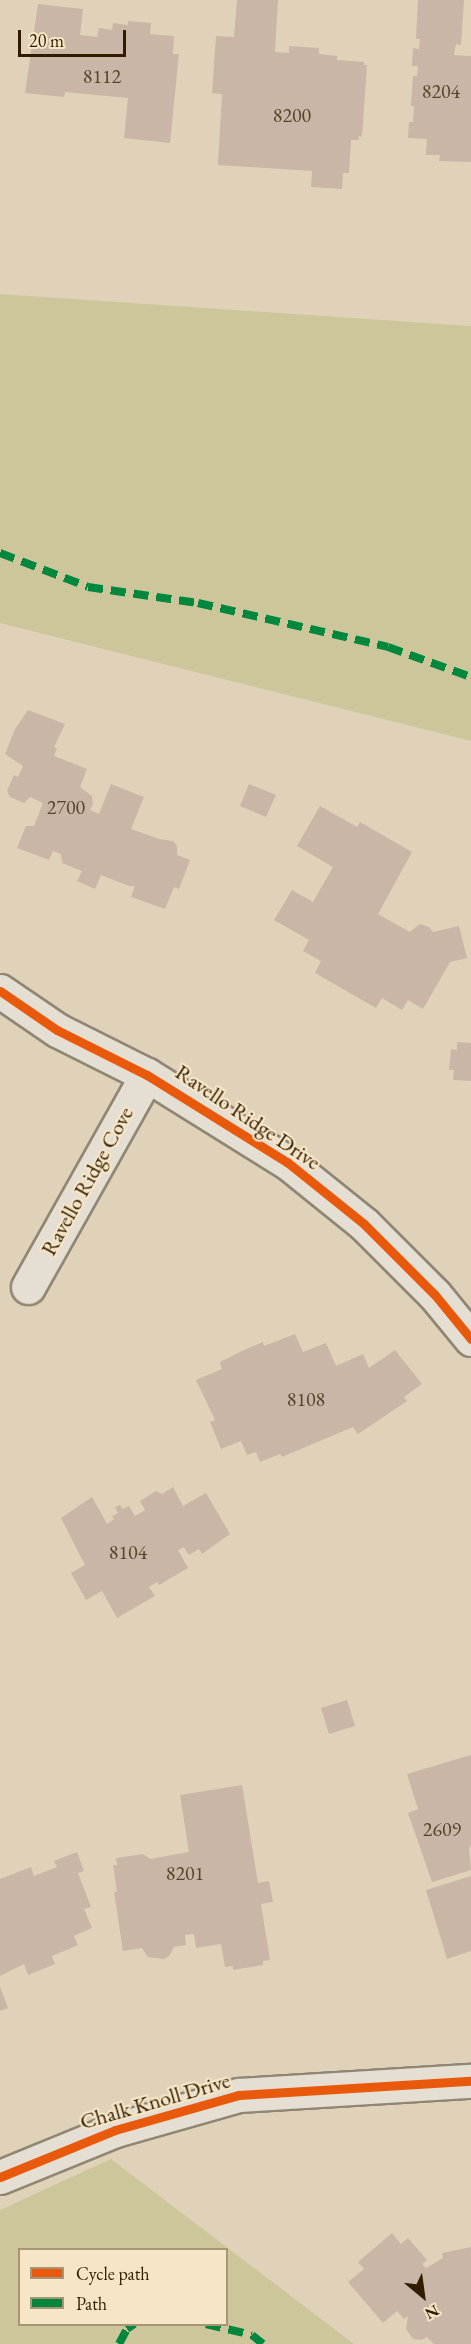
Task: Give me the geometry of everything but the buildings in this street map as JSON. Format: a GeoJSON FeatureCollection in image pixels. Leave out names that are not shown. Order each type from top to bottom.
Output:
{"type":"FeatureCollection","features":[{"type":"Feature","properties":{"kind":"street","name":"Ravello Ridge Drive"},"geometry":{"type":"LineString","coordinates":[[0,992],[57,1030],[147,1075],[287,1162],[363,1224],[435,1295],[471,1339]]}},
{"type":"Feature","properties":{"kind":"street","name":"Ravello Ridge Cove"},"geometry":{"type":"LineString","coordinates":[[28,1287],[147,1075]]}},
{"type":"Feature","properties":{"kind":"street","name":"Chalk Knoll Drive"},"geometry":{"type":"LineString","coordinates":[[0,2177],[115,2130],[239,2095],[471,2081]]}},
{"type":"Feature","properties":{"kind":"shaded area"},"geometry":{"type":"Polygon","coordinates":[[[0,294],[471,326],[471,741],[0,623],[0,294]]]}},
{"type":"Feature","properties":{"kind":"shaded area"},"geometry":{"type":"Polygon","coordinates":[[[111,2159],[228,2248],[18,2248],[18,2326],[228,2326],[228,2248],[354,2344],[0,2344],[0,2210],[111,2159]]]}},
{"type":"Feature","properties":{"kind":"marked path"},"geometry":{"type":"LineString","coordinates":[[0,553],[88,587],[198,603],[388,647],[471,677]]}},
{"type":"Feature","properties":{"kind":"marked path"},"geometry":{"type":"LineString","coordinates":[[119,2344],[131,2326]]}},
{"type":"Feature","properties":{"kind":"marked path"},"geometry":{"type":"LineString","coordinates":[[214,2326],[252,2335],[263,2344]]}},
{"type":"Feature","properties":{"kind":"cycle path"},"geometry":{"type":"LineString","coordinates":[[0,991],[57,1030],[147,1075],[287,1162],[364,1224],[435,1295],[471,1339]]}},
{"type":"Feature","properties":{"kind":"cycle path"},"geometry":{"type":"LineString","coordinates":[[0,2177],[115,2130],[239,2095],[471,2081]]}}]}
